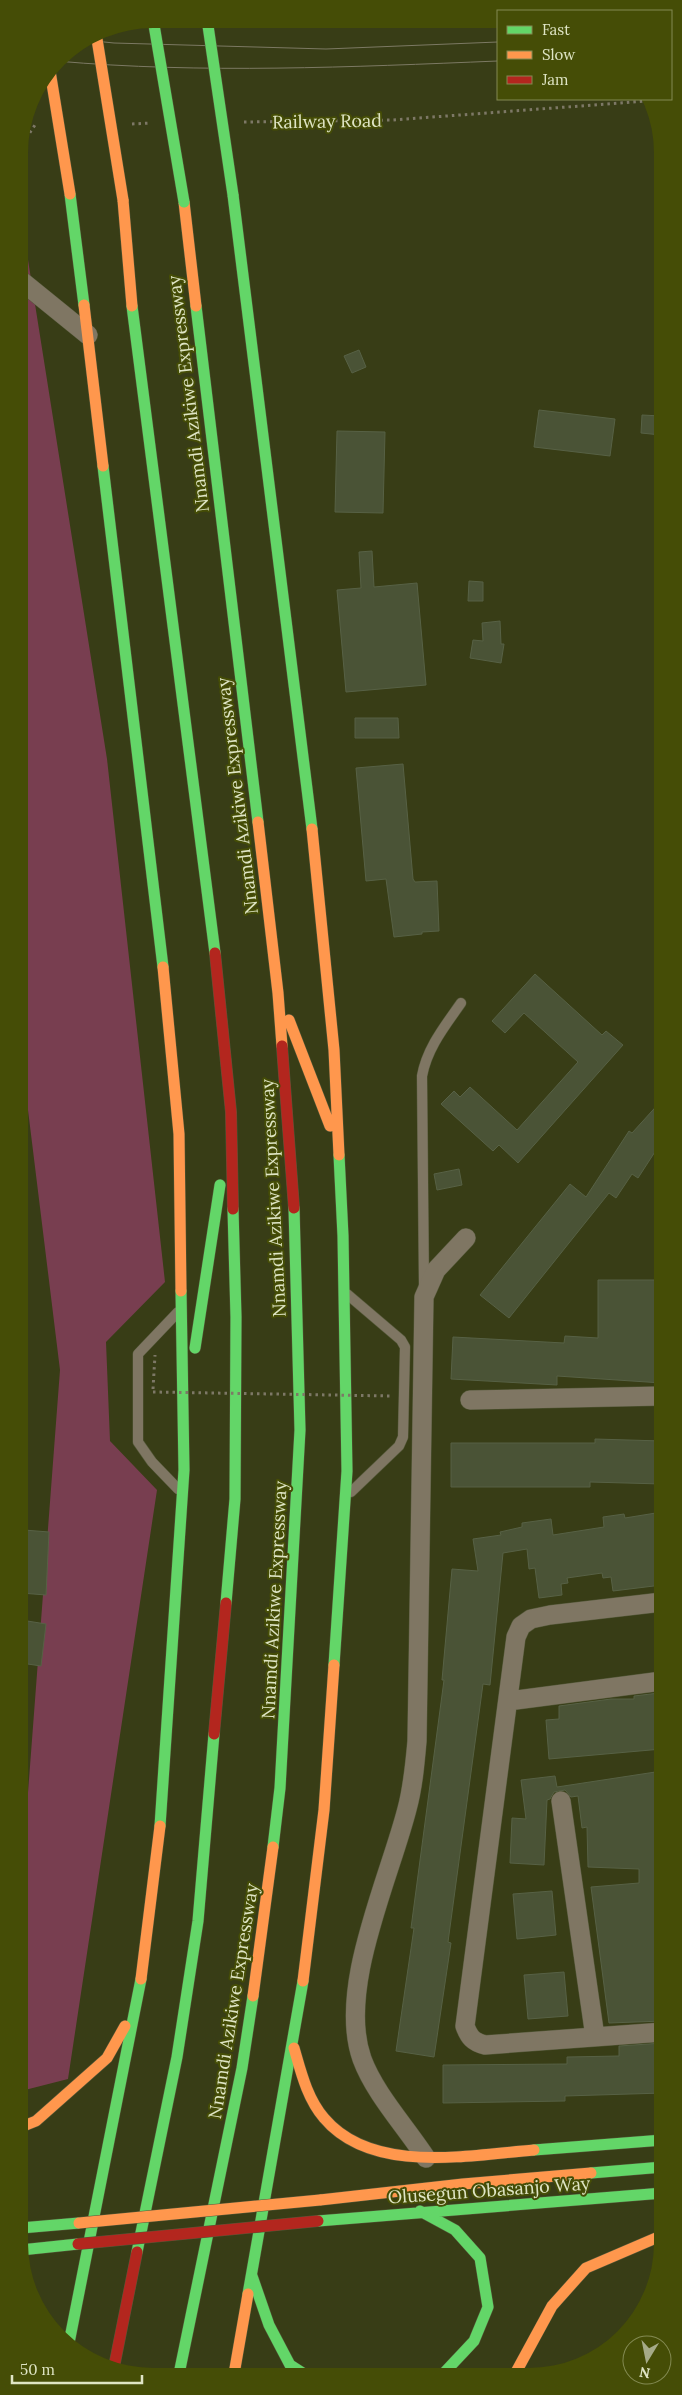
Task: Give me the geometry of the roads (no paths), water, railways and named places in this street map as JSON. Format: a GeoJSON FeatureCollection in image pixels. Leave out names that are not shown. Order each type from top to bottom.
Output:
{"type":"FeatureCollection","features":[{"type":"Feature","properties":{"kind":"main road","name":"Nnamdi Azikiwe Expressway"},"geometry":{"type":"LineString","coordinates":[[155,28],[184,202],[278,993],[294,1219],[300,1430],[280,1788],[265,1922],[242,2068],[180,2368]]}},
{"type":"Feature","properties":{"kind":"main road"},"geometry":{"type":"LineString","coordinates":[[208,28],[234,195],[318,884],[334,1050],[344,1291],[347,1471],[324,1810],[301,1995],[235,2368]]}},
{"type":"Feature","properties":{"kind":"main road"},"geometry":{"type":"LineString","coordinates":[[97,41],[123,200],[129,279],[216,961],[231,1112],[236,1318],[235,1499],[198,1921],[178,2057],[115,2362]]}},
{"type":"Feature","properties":{"kind":"main road"},"geometry":{"type":"LineString","coordinates":[[52,80],[70,194],[156,897],[179,1134],[184,1426],[183,1493],[162,1805],[136,2004],[70,2336]]}},
{"type":"Feature","properties":{"kind":"main road"},"geometry":{"type":"LineString","coordinates":[[278,993],[339,1149]]}},
{"type":"Feature","properties":{"kind":"main road"},"geometry":{"type":"LineString","coordinates":[[184,1426],[231,1112]]}},
{"type":"Feature","properties":{"kind":"main road"},"geometry":{"type":"LineString","coordinates":[[28,2124],[36,2121],[107,2058],[136,2004]]}},
{"type":"Feature","properties":{"kind":"main road"},"geometry":{"type":"LineString","coordinates":[[293,2042],[301,2076],[316,2108],[341,2136],[359,2146],[392,2156],[426,2158],[654,2141]]}},
{"type":"Feature","properties":{"kind":"main road","name":"Olusegun Obasanjo Way"},"geometry":{"type":"LineString","coordinates":[[28,2227],[320,2200],[463,2184],[654,2168]]}},
{"type":"Feature","properties":{"kind":"main road","name":"Olusegun Obasanjo Way"},"geometry":{"type":"LineString","coordinates":[[28,2249],[420,2211],[654,2194]]}},
{"type":"Feature","properties":{"kind":"main road"},"geometry":{"type":"LineString","coordinates":[[420,2211],[455,2230],[480,2258],[488,2307],[474,2341],[449,2368]]}},
{"type":"Feature","properties":{"kind":"main road"},"geometry":{"type":"LineString","coordinates":[[518,2368],[552,2306],[586,2268],[654,2239]]}},
{"type":"Feature","properties":{"kind":"main road"},"geometry":{"type":"LineString","coordinates":[[252,2273],[266,2318],[290,2365],[295,2368]]}},
{"type":"Feature","properties":{"kind":"street"},"geometry":{"type":"LineString","coordinates":[[28,286],[88,335]]}},
{"type":"Feature","properties":{"kind":"street"},"geometry":{"type":"LineString","coordinates":[[426,2158],[377,2089],[362,2060],[354,2032],[355,1994],[369,1936],[408,1808],[414,1775],[417,1731],[424,1297],[436,1270],[466,1238]]}},
{"type":"Feature","properties":{"kind":"street"},"geometry":{"type":"LineString","coordinates":[[470,1400],[654,1396]]}},
{"type":"Feature","properties":{"kind":"street"},"geometry":{"type":"LineString","coordinates":[[654,1603],[550,1615],[531,1619],[521,1626],[516,1637],[465,2026],[468,2036],[475,2043],[485,2046],[654,2033]]}},
{"type":"Feature","properties":{"kind":"street"},"geometry":{"type":"LineString","coordinates":[[508,1701],[654,1683]]}},
{"type":"Feature","properties":{"kind":"street"},"geometry":{"type":"LineString","coordinates":[[561,1801],[594,2037]]}},
{"type":"Feature","properties":{"kind":"lane"},"geometry":{"type":"LineString","coordinates":[[424,1297],[422,1076],[424,1061],[430,1049],[461,1003]]}},
{"type":"Feature","properties":{"kind":"lane"},"geometry":{"type":"LineString","coordinates":[[344,1291],[401,1340],[405,1347],[403,1437],[400,1446],[345,1498]]}},
{"type":"Feature","properties":{"kind":"lane"},"geometry":{"type":"LineString","coordinates":[[182,1308],[138,1354],[138,1442],[152,1462],[183,1493]]}},
{"type":"Feature","properties":{"kind":"tram line"},"geometry":{"type":"LineString","coordinates":[[96,41],[326,49],[497,42]]}},
{"type":"Feature","properties":{"kind":"tram line"},"geometry":{"type":"LineString","coordinates":[[67,62],[166,67],[277,68],[497,61]]}}]}
